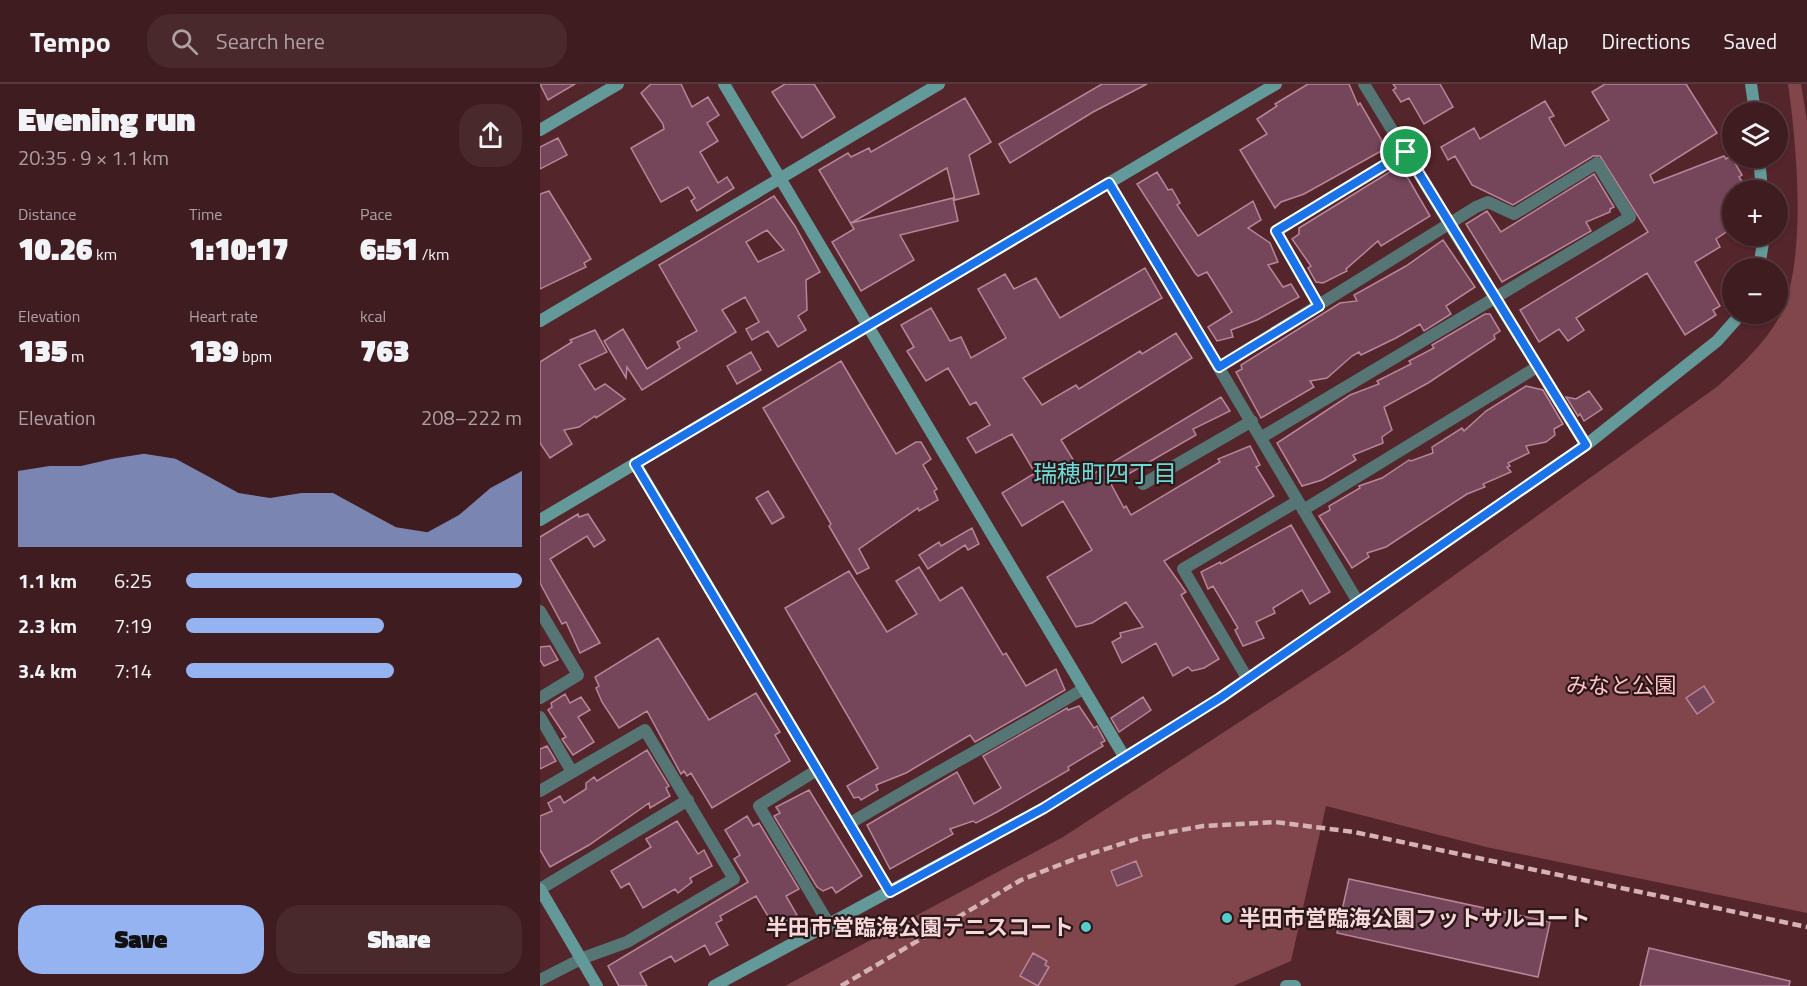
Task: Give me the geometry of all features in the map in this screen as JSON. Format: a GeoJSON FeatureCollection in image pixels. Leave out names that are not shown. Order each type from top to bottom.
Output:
{"type":"FeatureCollection","features":[{"type":"Feature","properties":{"kind":"street"},"geometry":{"type":"LineString","coordinates":[[540,130],[618,84]]}},
{"type":"Feature","properties":{"kind":"street"},"geometry":{"type":"LineString","coordinates":[[724,84],[1125,758]]}},
{"type":"Feature","properties":{"kind":"street"},"geometry":{"type":"LineString","coordinates":[[540,321],[939,84]]}},
{"type":"Feature","properties":{"kind":"street"},"geometry":{"type":"LineString","coordinates":[[540,520],[1276,84]]}},
{"type":"Feature","properties":{"kind":"street"},"geometry":{"type":"LineString","coordinates":[[1364,84],[1586,445]]}},
{"type":"Feature","properties":{"kind":"street"},"geometry":{"type":"LineString","coordinates":[[1751,84],[1754,102]]}},
{"type":"Feature","properties":{"kind":"street"},"geometry":{"type":"LineString","coordinates":[[1319,306],[1276,231],[1406,152]]}},
{"type":"Feature","properties":{"kind":"street"},"geometry":{"type":"LineString","coordinates":[[1219,367],[1488,202],[1514,214],[1597,164],[1630,217],[1262,437]]}},
{"type":"Feature","properties":{"kind":"street"},"geometry":{"type":"LineString","coordinates":[[1109,183],[1358,602]]}},
{"type":"Feature","properties":{"kind":"street"},"geometry":{"type":"LineString","coordinates":[[714,986],[830,926],[1044,808],[1125,758],[1247,678],[1586,445],[1717,341],[1732,324]]}},
{"type":"Feature","properties":{"kind":"street"},"geometry":{"type":"LineString","coordinates":[[1247,678],[1183,569],[1301,506],[1537,367]]}},
{"type":"Feature","properties":{"kind":"street"},"geometry":{"type":"LineString","coordinates":[[1143,484],[1252,421]]}},
{"type":"Feature","properties":{"kind":"street"},"geometry":{"type":"LineString","coordinates":[[635,464],[890,892]]}},
{"type":"Feature","properties":{"kind":"street"},"geometry":{"type":"LineString","coordinates":[[540,611],[578,675],[540,698]]}},
{"type":"Feature","properties":{"kind":"street"},"geometry":{"type":"LineString","coordinates":[[849,824],[922,779],[1004,737],[1083,688]]}},
{"type":"Feature","properties":{"kind":"street"},"geometry":{"type":"LineString","coordinates":[[540,717],[572,772]]}},
{"type":"Feature","properties":{"kind":"street"},"geometry":{"type":"LineString","coordinates":[[540,791],[645,730],[734,879],[627,942],[583,958],[540,980]]}},
{"type":"Feature","properties":{"kind":"street"},"geometry":{"type":"LineString","coordinates":[[817,770],[759,806],[830,926]]}},
{"type":"Feature","properties":{"kind":"street"},"geometry":{"type":"LineString","coordinates":[[597,986],[583,958],[540,889],[688,800]]}},
{"type":"Feature","properties":{"kind":"street"},"geometry":{"type":"LineString","coordinates":[[1286,986],[1295,986]]}},
{"type":"Feature","properties":{"kind":"green space","name":"みなと公園"},"geometry":{"type":"Polygon","coordinates":[[[1788,84],[1801,84],[1807,121],[1807,913],[1486,847],[1326,806],[1291,961],[1233,986],[785,986],[1063,837],[1350,650],[1718,386],[1752,353],[1776,324],[1788,324],[1788,293],[1797,233],[1797,169],[1788,84]]]}},
{"type":"Feature","properties":{"kind":"building"},"geometry":{"type":"Polygon","coordinates":[[[540,84],[575,84],[548,100],[540,84]]]}},
{"type":"Feature","properties":{"kind":"building"},"geometry":{"type":"Polygon","coordinates":[[[651,84],[681,84],[692,107],[708,97],[719,115],[707,123],[718,141],[700,152],[718,183],[727,177],[734,188],[697,211],[691,201],[695,198],[688,187],[661,202],[631,148],[664,129],[663,124],[641,93],[651,84]]]}},
{"type":"Feature","properties":{"kind":"building"},"geometry":{"type":"Polygon","coordinates":[[[785,84],[814,84],[835,117],[802,138],[772,92],[785,84]]]}},
{"type":"Feature","properties":{"kind":"building"},"geometry":{"type":"Polygon","coordinates":[[[1102,84],[1147,84],[1093,112],[1010,163],[999,144],[1102,84]]]}},
{"type":"Feature","properties":{"kind":"building"},"geometry":{"type":"Polygon","coordinates":[[[1308,84],[1349,84],[1358,105],[1360,103],[1381,139],[1383,150],[1304,194],[1281,202],[1275,208],[1240,150],[1267,134],[1257,119],[1277,106],[1275,104],[1308,84]]]}},
{"type":"Feature","properties":{"kind":"building"},"geometry":{"type":"Polygon","coordinates":[[[1393,84],[1440,84],[1453,107],[1424,124],[1409,98],[1401,102],[1393,90],[1396,88],[1393,84]]]}},
{"type":"Feature","properties":{"kind":"building"},"geometry":{"type":"Polygon","coordinates":[[[1605,84],[1686,84],[1717,133],[1650,175],[1654,183],[1722,157],[1722,168],[1738,168],[1742,175],[1739,177],[1741,180],[1722,180],[1722,235],[1716,239],[1720,247],[1695,262],[1720,306],[1713,310],[1716,315],[1685,335],[1647,273],[1576,318],[1584,330],[1568,341],[1559,329],[1539,342],[1520,310],[1648,232],[1600,156],[1593,156],[1513,205],[1472,185],[1455,156],[1448,160],[1441,147],[1474,128],[1480,139],[1545,101],[1554,116],[1549,118],[1565,146],[1609,120],[1592,92],[1605,84]]]}},
{"type":"Feature","properties":{"kind":"building"},"geometry":{"type":"Polygon","coordinates":[[[965,98],[991,142],[969,155],[979,194],[955,200],[947,168],[851,223],[953,198],[958,221],[900,235],[914,260],[861,291],[832,242],[854,229],[819,170],[848,153],[851,157],[869,148],[871,152],[965,98]]]}},
{"type":"Feature","properties":{"kind":"building"},"geometry":{"type":"Polygon","coordinates":[[[558,138],[567,155],[540,169],[540,147],[558,138]]]}},
{"type":"Feature","properties":{"kind":"building"},"geometry":{"type":"Polygon","coordinates":[[[1396,168],[1402,169],[1430,216],[1381,246],[1378,241],[1346,269],[1347,271],[1323,283],[1316,282],[1308,268],[1311,266],[1292,239],[1299,234],[1299,228],[1396,168]]]}},
{"type":"Feature","properties":{"kind":"building"},"geometry":{"type":"Polygon","coordinates":[[[1157,172],[1168,190],[1172,189],[1180,203],[1177,205],[1198,236],[1253,201],[1261,220],[1248,228],[1270,243],[1278,262],[1268,265],[1283,287],[1291,284],[1299,297],[1257,320],[1231,330],[1233,337],[1217,341],[1208,327],[1232,312],[1207,272],[1198,276],[1195,273],[1137,184],[1157,172]]]}},
{"type":"Feature","properties":{"kind":"building"},"geometry":{"type":"Polygon","coordinates":[[[1594,174],[1614,207],[1610,209],[1610,212],[1586,222],[1591,231],[1502,282],[1466,224],[1487,211],[1501,232],[1594,174]]]}},
{"type":"Feature","properties":{"kind":"building"},"geometry":{"type":"Polygon","coordinates":[[[549,191],[591,259],[584,263],[586,267],[540,289],[540,194],[549,191]]]}},
{"type":"Feature","properties":{"kind":"building"},"geometry":{"type":"Polygon","coordinates":[[[774,196],[795,226],[820,272],[806,280],[807,310],[798,316],[806,330],[778,347],[768,331],[752,340],[746,329],[759,322],[745,297],[722,310],[736,332],[642,390],[627,367],[626,378],[604,341],[623,329],[647,369],[680,348],[677,342],[697,331],[659,265],[774,196]],[[767,230],[746,242],[758,262],[784,250],[767,230]]]}},
{"type":"Feature","properties":{"kind":"building"},"geometry":{"type":"Polygon","coordinates":[[[1443,240],[1475,287],[1446,306],[1451,314],[1424,331],[1420,324],[1361,355],[1359,352],[1327,378],[1310,381],[1314,387],[1261,418],[1236,372],[1242,369],[1241,365],[1340,303],[1357,301],[1354,295],[1406,266],[1443,240]]]}},
{"type":"Feature","properties":{"kind":"building"},"geometry":{"type":"Polygon","coordinates":[[[1145,268],[1162,298],[1023,378],[1042,405],[1076,385],[1079,389],[1140,351],[1142,354],[1176,333],[1192,358],[1061,440],[1085,479],[1221,397],[1230,411],[1193,429],[1196,435],[1111,484],[1124,508],[1126,506],[1131,515],[1220,462],[1218,459],[1250,446],[1260,465],[1256,467],[1274,496],[1164,561],[1186,592],[1181,595],[1219,659],[1204,668],[1192,671],[1188,667],[1173,676],[1156,643],[1122,663],[1112,642],[1121,637],[1120,633],[1143,627],[1126,602],[1092,623],[1076,627],[1047,577],[1092,550],[1063,501],[1022,526],[1002,493],[1035,473],[1012,434],[976,453],[967,438],[990,425],[976,402],[970,405],[948,368],[926,381],[907,351],[914,347],[901,325],[931,308],[950,341],[961,337],[971,358],[1006,338],[978,289],[1005,274],[1014,289],[1036,278],[1060,318],[1145,268]]]}},
{"type":"Feature","properties":{"kind":"building"},"geometry":{"type":"Polygon","coordinates":[[[1485,314],[1490,314],[1500,331],[1494,335],[1495,339],[1428,383],[1384,407],[1392,430],[1382,437],[1383,443],[1353,455],[1356,460],[1322,480],[1302,486],[1277,443],[1350,395],[1379,384],[1377,381],[1411,364],[1409,361],[1434,348],[1432,345],[1485,314]]]}},
{"type":"Feature","properties":{"kind":"building"},"geometry":{"type":"Polygon","coordinates":[[[595,330],[607,352],[579,365],[595,390],[605,384],[625,399],[579,427],[564,430],[572,444],[550,458],[540,443],[540,362],[572,342],[570,340],[595,330]]]}},
{"type":"Feature","properties":{"kind":"building"},"geometry":{"type":"Polygon","coordinates":[[[751,352],[761,370],[737,384],[727,366],[751,352]]]}},
{"type":"Feature","properties":{"kind":"building"},"geometry":{"type":"Polygon","coordinates":[[[841,361],[896,454],[916,442],[921,442],[931,459],[923,465],[937,489],[934,491],[938,500],[919,511],[918,508],[859,549],[869,568],[857,574],[829,526],[831,524],[763,408],[841,361]]]}},
{"type":"Feature","properties":{"kind":"building"},"geometry":{"type":"Polygon","coordinates":[[[1526,386],[1543,390],[1563,424],[1554,429],[1555,435],[1546,442],[1526,446],[1529,453],[1508,463],[1510,466],[1507,467],[1511,472],[1483,484],[1485,487],[1467,494],[1386,547],[1367,553],[1369,557],[1352,568],[1319,516],[1330,510],[1329,506],[1360,488],[1359,486],[1382,478],[1409,460],[1433,453],[1432,447],[1462,428],[1464,431],[1486,411],[1526,386]]]}},
{"type":"Feature","properties":{"kind":"building"},"geometry":{"type":"Polygon","coordinates":[[[1589,391],[1602,409],[1584,421],[1566,397],[1576,399],[1589,391]]]}},
{"type":"Feature","properties":{"kind":"building"},"geometry":{"type":"Polygon","coordinates":[[[768,491],[784,517],[772,524],[756,498],[768,491]]]}},
{"type":"Feature","properties":{"kind":"building"},"geometry":{"type":"Polygon","coordinates":[[[578,514],[579,517],[588,514],[605,540],[594,547],[587,536],[550,559],[600,643],[580,653],[566,622],[562,624],[540,583],[540,537],[578,514]]]}},
{"type":"Feature","properties":{"kind":"building"},"geometry":{"type":"Polygon","coordinates":[[[1291,525],[1330,592],[1310,604],[1302,590],[1273,608],[1275,613],[1256,622],[1264,638],[1243,646],[1235,630],[1238,628],[1213,586],[1208,589],[1201,572],[1220,562],[1221,564],[1291,525]]]}},
{"type":"Feature","properties":{"kind":"building"},"geometry":{"type":"Polygon","coordinates":[[[972,528],[979,544],[968,550],[965,545],[928,569],[919,555],[939,542],[941,546],[972,528]]]}},
{"type":"Feature","properties":{"kind":"building"},"geometry":{"type":"Polygon","coordinates":[[[919,567],[940,601],[962,587],[1003,655],[1006,653],[1026,686],[1056,669],[1065,690],[975,742],[970,735],[906,773],[876,785],[878,790],[861,800],[859,797],[854,798],[847,786],[878,768],[785,608],[849,571],[887,632],[917,614],[896,581],[919,567]]]}},
{"type":"Feature","properties":{"kind":"building"},"geometry":{"type":"Polygon","coordinates":[[[658,638],[709,720],[756,693],[780,732],[775,735],[790,761],[712,808],[691,773],[687,776],[684,771],[681,774],[647,711],[619,728],[602,702],[596,688],[599,686],[595,677],[658,638]]]}},
{"type":"Feature","properties":{"kind":"building"},"geometry":{"type":"Polygon","coordinates":[[[550,646],[558,660],[544,666],[540,660],[540,647],[550,646]]]}},
{"type":"Feature","properties":{"kind":"building"},"geometry":{"type":"Polygon","coordinates":[[[1704,686],[1714,702],[1697,714],[1686,698],[1704,686]]]}},
{"type":"Feature","properties":{"kind":"building"},"geometry":{"type":"Polygon","coordinates":[[[565,694],[570,703],[581,697],[590,710],[578,717],[594,742],[573,755],[562,739],[566,737],[548,710],[552,707],[551,703],[565,694]]]}},
{"type":"Feature","properties":{"kind":"building"},"geometry":{"type":"Polygon","coordinates":[[[1143,697],[1151,710],[1119,732],[1111,718],[1143,697]]]}},
{"type":"Feature","properties":{"kind":"building"},"geometry":{"type":"Polygon","coordinates":[[[1079,706],[1094,728],[1097,726],[1105,741],[1101,743],[1103,746],[1068,767],[1069,770],[997,812],[976,823],[973,821],[950,829],[953,834],[890,869],[867,825],[957,772],[974,804],[1001,788],[983,756],[1067,708],[1068,710],[1079,706]]]}},
{"type":"Feature","properties":{"kind":"building"},"geometry":{"type":"Polygon","coordinates":[[[547,746],[556,761],[540,769],[540,749],[547,746]]]}},
{"type":"Feature","properties":{"kind":"building"},"geometry":{"type":"Polygon","coordinates":[[[647,750],[669,786],[666,788],[670,796],[650,808],[649,803],[589,845],[550,867],[540,850],[540,816],[552,811],[548,803],[560,796],[564,803],[586,789],[586,783],[594,777],[597,781],[647,750]]]}},
{"type":"Feature","properties":{"kind":"building"},"geometry":{"type":"Polygon","coordinates":[[[809,790],[862,876],[836,893],[832,887],[823,891],[817,887],[774,816],[780,813],[776,807],[809,790]]]}},
{"type":"Feature","properties":{"kind":"building"},"geometry":{"type":"Polygon","coordinates":[[[747,816],[753,826],[759,823],[799,889],[786,896],[797,915],[775,928],[756,896],[720,916],[722,920],[716,923],[728,945],[710,955],[705,945],[675,962],[671,956],[640,973],[647,986],[619,986],[608,966],[748,882],[734,859],[740,855],[725,830],[747,816]]]}},
{"type":"Feature","properties":{"kind":"building"},"geometry":{"type":"Polygon","coordinates":[[[677,821],[698,854],[704,850],[712,866],[690,878],[692,882],[678,893],[675,889],[643,908],[629,883],[621,888],[611,871],[651,847],[646,839],[677,821]]]}},
{"type":"Feature","properties":{"kind":"building"},"geometry":{"type":"Polygon","coordinates":[[[1136,861],[1142,876],[1117,886],[1111,871],[1136,861]]]}},
{"type":"Feature","properties":{"kind":"building"},"geometry":{"type":"Polygon","coordinates":[[[1349,879],[1550,922],[1538,977],[1337,933],[1349,879]]]}},
{"type":"Feature","properties":{"kind":"building"},"geometry":{"type":"Polygon","coordinates":[[[1649,948],[1790,981],[1789,986],[1640,986],[1649,948]]]}},
{"type":"Feature","properties":{"kind":"building"},"geometry":{"type":"Polygon","coordinates":[[[1033,953],[1047,961],[1045,965],[1049,967],[1038,986],[1020,976],[1033,953]]]}},
{"type":"Feature","properties":{"kind":"railway"},"geometry":{"type":"LineString","coordinates":[[841,986],[1021,880],[1077,858],[1143,837],[1203,826],[1275,822],[1354,832],[1807,927]]}},
{"type":"Feature","properties":{"kind":"place","name":"半田市営臨海公園フットサルコート"},"geometry":{"type":"Point","coordinates":[1227,918]}},
{"type":"Feature","properties":{"kind":"place","name":"半田市営臨海公園テニスコート"},"geometry":{"type":"Point","coordinates":[1086,927]}},
{"type":"Feature","properties":{"kind":"district","name":"瑞穂町四丁目"},"geometry":{"type":"Point","coordinates":[1105,473]}},
{"type":"Feature","properties":{"kind":"route"},"geometry":{"type":"LineString","coordinates":[[1406,152],[1586,445],[1220,698],[1044,808],[890,892],[635,464],[1109,183],[1219,367],[1319,306],[1276,231],[1406,152]]}}]}
